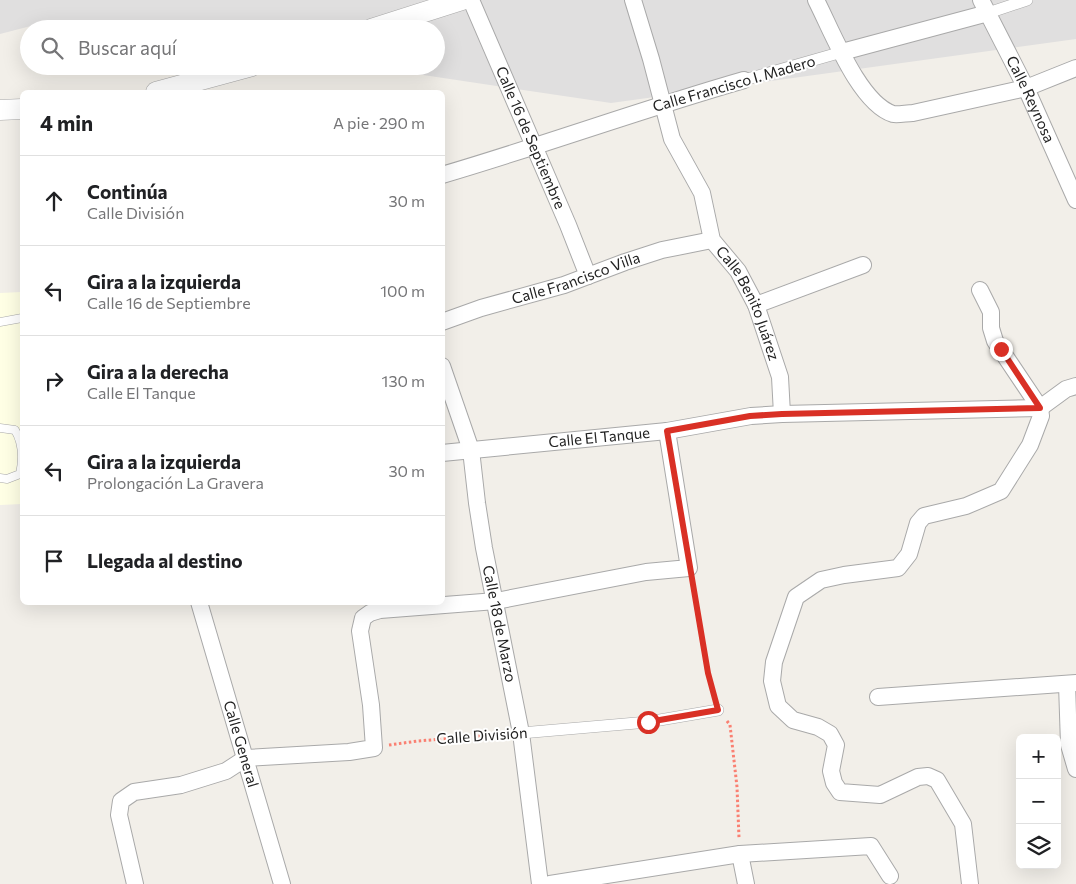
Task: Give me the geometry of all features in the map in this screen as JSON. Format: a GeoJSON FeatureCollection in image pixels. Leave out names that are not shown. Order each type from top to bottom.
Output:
{"type":"FeatureCollection","features":[{"type":"Feature","properties":{"kind":"street"},"geometry":{"type":"LineString","coordinates":[[399,20],[462,0]]}},
{"type":"Feature","properties":{"kind":"street","name":"Calle 16 de Septiembre"},"geometry":{"type":"LineString","coordinates":[[470,0],[568,225],[588,276]]}},
{"type":"Feature","properties":{"kind":"street","name":"Calle Benito Juárez"},"geometry":{"type":"LineString","coordinates":[[634,0],[652,59],[672,139],[702,193],[712,240],[738,271],[756,305],[780,378],[782,414]]}},
{"type":"Feature","properties":{"kind":"street"},"geometry":{"type":"LineString","coordinates":[[816,0],[857,81],[874,102],[894,114],[913,112],[1026,88],[1076,68]]}},
{"type":"Feature","properties":{"kind":"street","name":"Calle Francisco I. Madero"},"geometry":{"type":"LineString","coordinates":[[445,174],[534,148],[663,104],[842,52],[984,7],[1027,0]]}},
{"type":"Feature","properties":{"kind":"street","name":"Calle Reynosa"},"geometry":{"type":"LineString","coordinates":[[984,7],[1026,88],[1076,200]]}},
{"type":"Feature","properties":{"kind":"street"},"geometry":{"type":"LineString","coordinates":[[163,90],[219,75]]}},
{"type":"Feature","properties":{"kind":"street"},"geometry":{"type":"LineString","coordinates":[[0,110],[20,109]]}},
{"type":"Feature","properties":{"kind":"street","name":"Calle Francisco Villa"},"geometry":{"type":"LineString","coordinates":[[445,321],[481,308],[564,285],[662,250],[712,240]]}},
{"type":"Feature","properties":{"kind":"street"},"geometry":{"type":"LineString","coordinates":[[756,305],[863,265]]}},
{"type":"Feature","properties":{"kind":"street"},"geometry":{"type":"LineString","coordinates":[[970,884],[963,824],[937,780],[928,776],[918,777],[880,795],[840,792],[834,783],[831,771],[836,746],[830,734],[818,727],[793,720],[778,706],[772,681],[774,662],[796,597],[821,580],[898,568],[909,554],[918,523],[924,516],[966,506],[1001,491],[1030,444],[1041,416],[1040,408],[995,341],[991,328],[991,312],[980,290]]}},
{"type":"Feature","properties":{"kind":"street","name":"Calle 18 de Marzo"},"geometry":{"type":"LineString","coordinates":[[445,375],[471,450],[483,539],[521,733],[540,884]]}},
{"type":"Feature","properties":{"kind":"street"},"geometry":{"type":"LineString","coordinates":[[1040,408],[1066,389],[1076,386]]}},
{"type":"Feature","properties":{"kind":"street","name":"Calle El Tanque"},"geometry":{"type":"LineString","coordinates":[[445,453],[667,431],[750,416],[1040,408]]}},
{"type":"Feature","properties":{"kind":"street"},"geometry":{"type":"LineString","coordinates":[[445,605],[496,601],[646,572],[689,568],[667,431]]}},
{"type":"Feature","properties":{"kind":"street","name":"Calle General"},"geometry":{"type":"LineString","coordinates":[[200,605],[282,884]]}},
{"type":"Feature","properties":{"kind":"street"},"geometry":{"type":"LineString","coordinates":[[135,884],[119,815],[121,801],[134,792],[181,785],[226,771],[246,758],[349,752],[374,748],[371,705],[360,631],[363,618],[370,613],[380,610],[444,605]]}},
{"type":"Feature","properties":{"kind":"street"},"geometry":{"type":"LineString","coordinates":[[878,698],[1072,683],[1069,745],[1076,769]]}},
{"type":"Feature","properties":{"kind":"street","name":"Calle División"},"geometry":{"type":"LineString","coordinates":[[521,733],[648,722],[718,710]]}},
{"type":"Feature","properties":{"kind":"street"},"geometry":{"type":"LineString","coordinates":[[550,884],[740,854],[871,846],[890,876]]}},
{"type":"Feature","properties":{"kind":"street"},"geometry":{"type":"LineString","coordinates":[[740,854],[746,884]]}},
{"type":"Feature","properties":{"kind":"lane"},"geometry":{"type":"LineString","coordinates":[[0,322],[20,318]]}},
{"type":"Feature","properties":{"kind":"lane"},"geometry":{"type":"LineString","coordinates":[[0,428],[15,430],[20,438]]}},
{"type":"Feature","properties":{"kind":"lane"},"geometry":{"type":"LineString","coordinates":[[0,478],[7,479],[20,474]]}},
{"type":"Feature","properties":{"kind":"path"},"geometry":{"type":"LineString","coordinates":[[689,568],[708,673],[718,710],[730,725],[737,787],[740,854]]}},
{"type":"Feature","properties":{"kind":"path","name":"Calle División"},"geometry":{"type":"LineString","coordinates":[[374,748],[418,741],[521,733]]}},
{"type":"Feature","properties":{"kind":"shaded area"},"geometry":{"type":"Polygon","coordinates":[[[0,0],[1076,0],[1076,39],[611,103],[423,75],[445,75],[445,20],[20,20],[20,29],[0,34],[0,0]]]}},
{"type":"Feature","properties":{"kind":"shaded area"},"geometry":{"type":"Polygon","coordinates":[[[20,292],[20,504],[0,505],[0,293],[20,292]]]}},
{"type":"Feature","properties":{"kind":"route"},"geometry":{"type":"LineString","coordinates":[[648,722],[718,710],[708,673],[667,431],[750,416],[782,414],[1040,408],[1001,349]]}}]}
